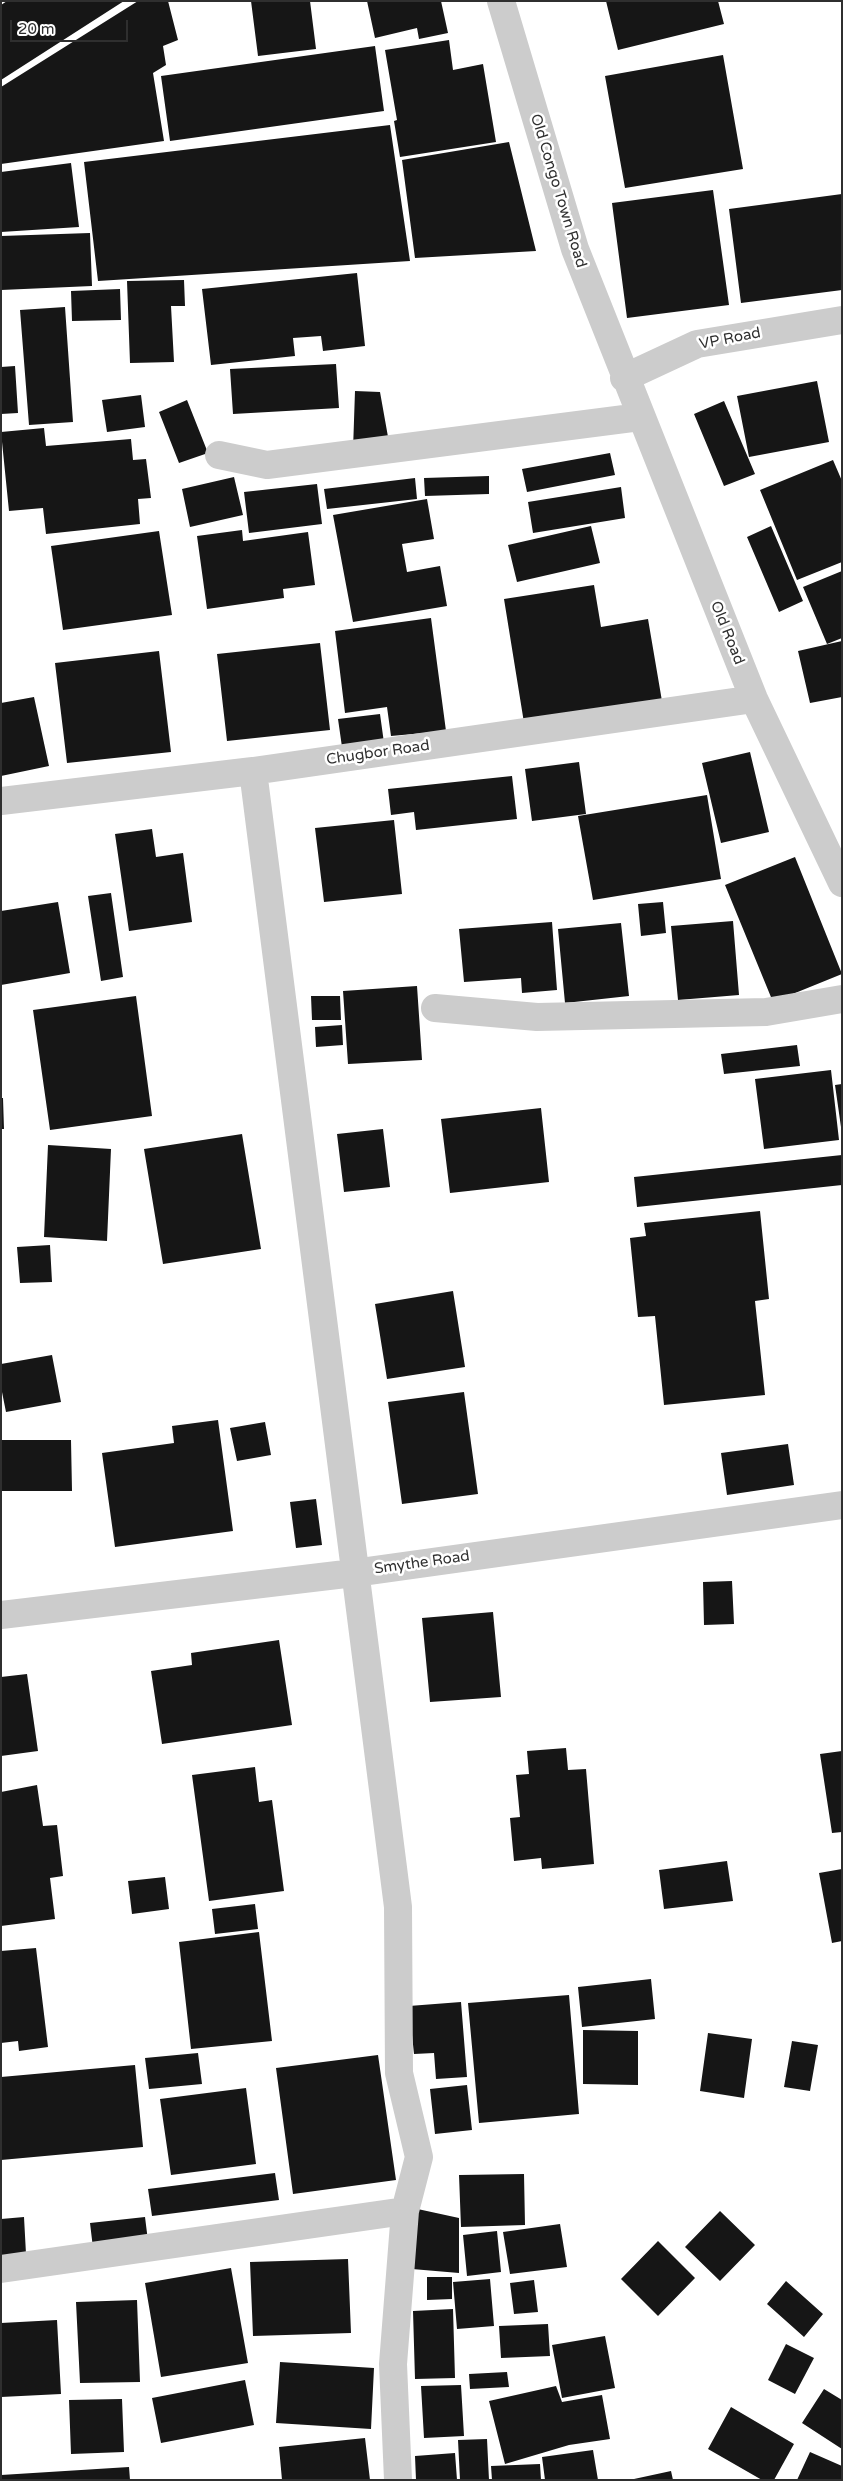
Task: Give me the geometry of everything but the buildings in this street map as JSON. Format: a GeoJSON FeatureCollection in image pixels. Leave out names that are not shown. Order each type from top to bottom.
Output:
{"type":"FeatureCollection","features":[{"type":"Feature","properties":{"kind":"street","name":"Old Congo Town Road"},"geometry":{"type":"LineString","coordinates":[[501,1],[575,249],[624,378]]}},
{"type":"Feature","properties":{"kind":"street","name":"VP Road"},"geometry":{"type":"LineString","coordinates":[[624,378],[697,344],[842,320]]}},
{"type":"Feature","properties":{"kind":"street","name":"Old Road"},"geometry":{"type":"LineString","coordinates":[[624,378],[754,699],[842,882]]}},
{"type":"Feature","properties":{"kind":"street"},"geometry":{"type":"LineString","coordinates":[[219,455],[267,465],[640,418]]}},
{"type":"Feature","properties":{"kind":"street","name":"Chugbor Road"},"geometry":{"type":"LineString","coordinates":[[1,801],[253,771],[754,699]]}},
{"type":"Feature","properties":{"kind":"street"},"geometry":{"type":"LineString","coordinates":[[253,771],[398,1906],[399,2073],[419,2157],[405,2211],[393,2364],[398,2480]]}},
{"type":"Feature","properties":{"kind":"street"},"geometry":{"type":"LineString","coordinates":[[435,1008],[538,1017],[756,1012],[842,999]]}},
{"type":"Feature","properties":{"kind":"street","name":"Smythe Road"},"geometry":{"type":"LineString","coordinates":[[1,1615],[354,1573],[842,1505]]}},
{"type":"Feature","properties":{"kind":"street"},"geometry":{"type":"LineString","coordinates":[[1,2269],[405,2211]]}}]}
